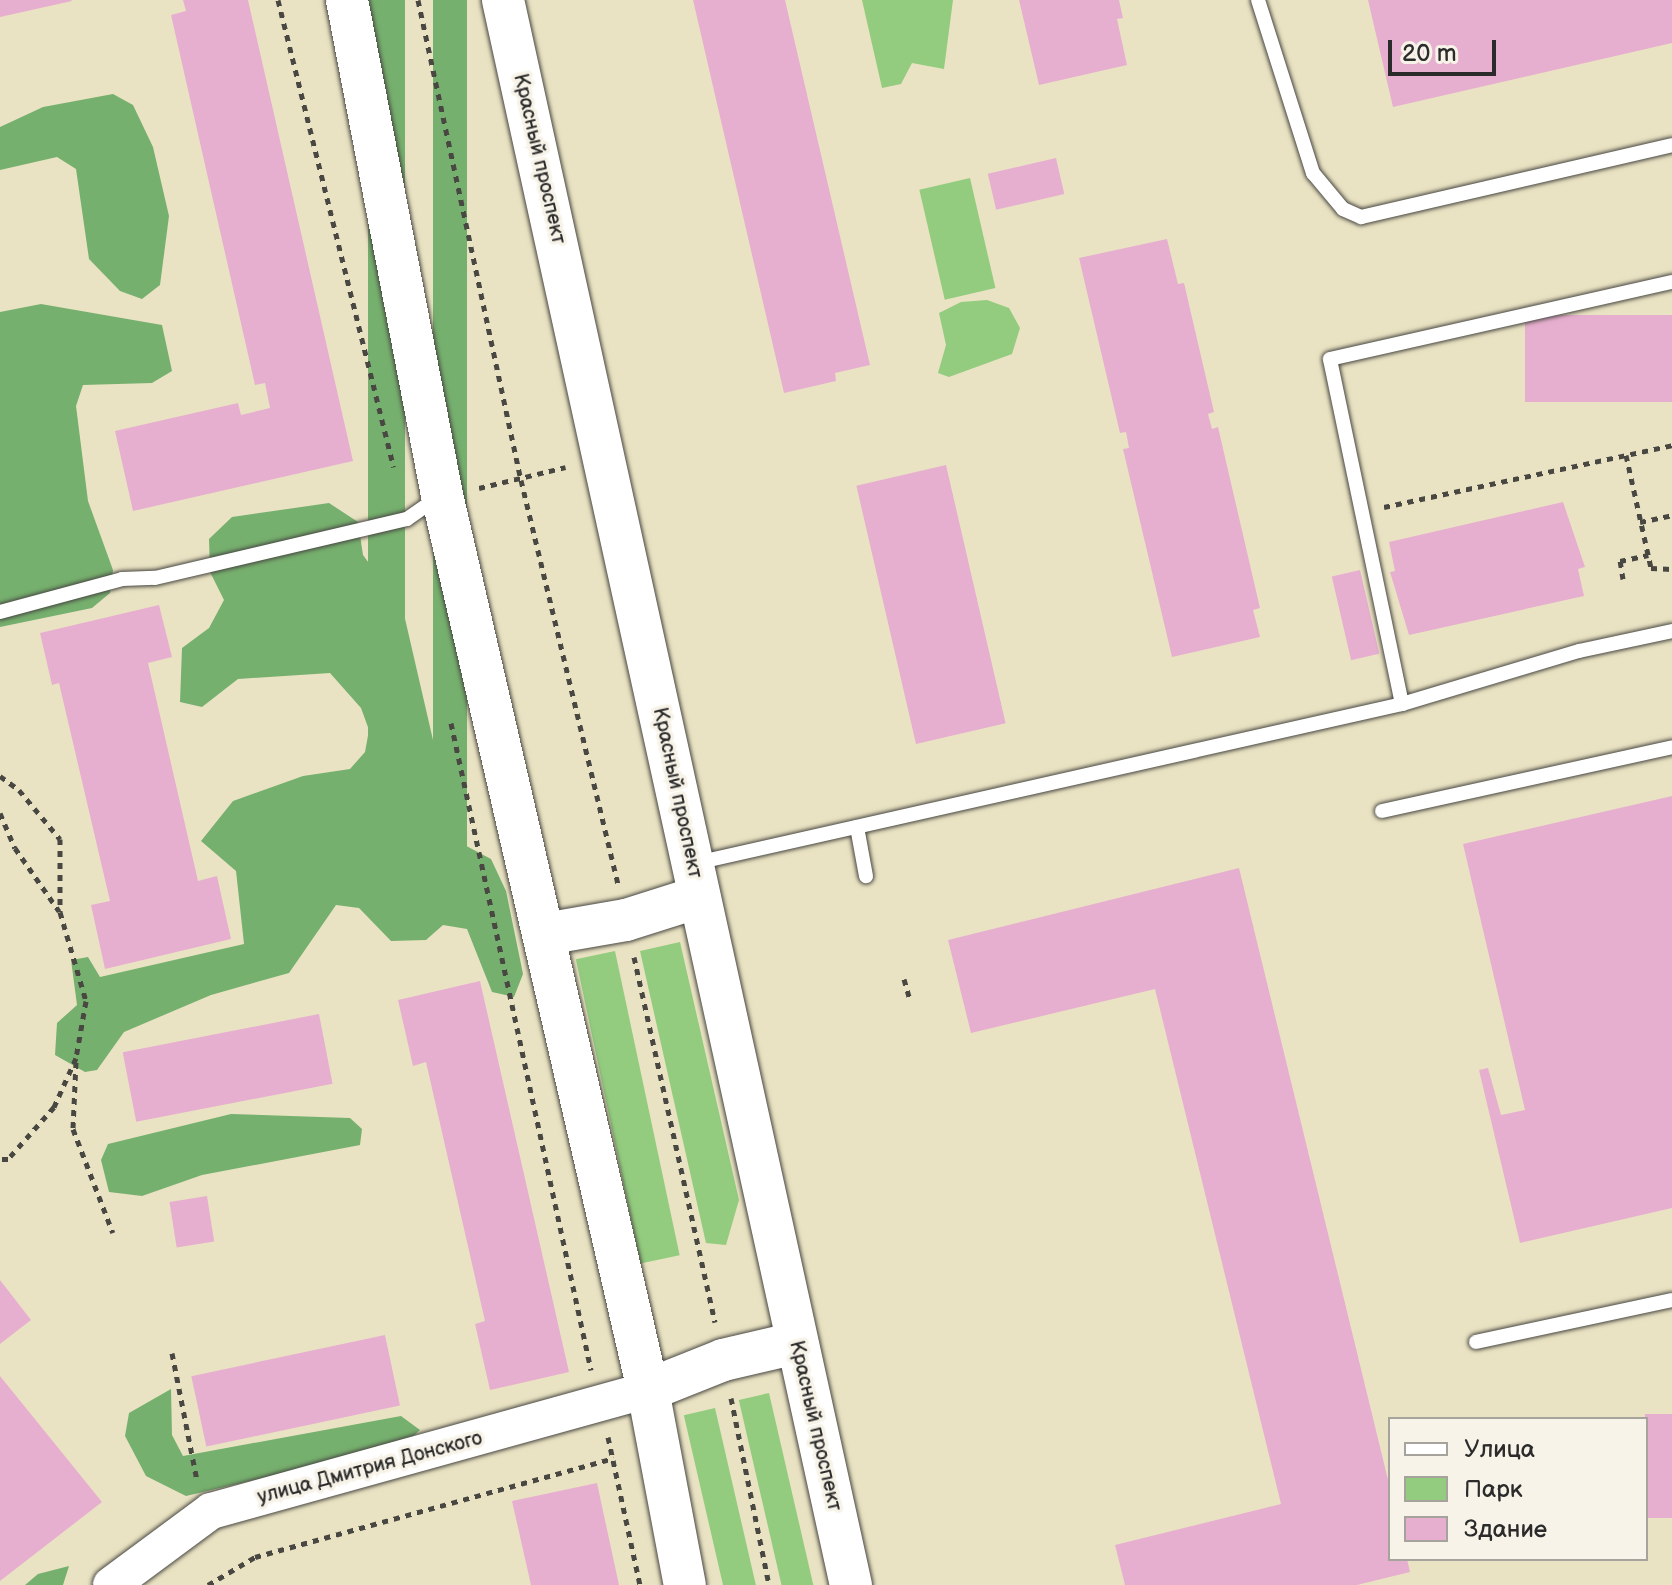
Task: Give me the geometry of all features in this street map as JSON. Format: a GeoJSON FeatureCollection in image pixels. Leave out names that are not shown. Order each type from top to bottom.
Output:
{"type":"FeatureCollection","features":[{"type":"Feature","properties":{"kind":"main road"},"geometry":{"type":"LineString","coordinates":[[347,0],[442,495],[648,1390],[685,1585]]}},
{"type":"Feature","properties":{"kind":"main road","name":"Красный проспект"},"geometry":{"type":"LineString","coordinates":[[503,0],[606,455],[695,880],[851,1585]]}},
{"type":"Feature","properties":{"kind":"main road"},"geometry":{"type":"LineString","coordinates":[[545,934],[626,920],[695,880]]}},
{"type":"Feature","properties":{"kind":"main road"},"geometry":{"type":"LineString","coordinates":[[648,1390],[723,1360],[796,1343]]}},
{"type":"Feature","properties":{"kind":"street","name":"улица Дмитрия Донского"},"geometry":{"type":"LineString","coordinates":[[111,1585],[211,1511],[648,1390]]}},
{"type":"Feature","properties":{"kind":"lane"},"geometry":{"type":"LineString","coordinates":[[1258,0],[1313,173],[1343,209],[1361,217],[1672,145]]}},
{"type":"Feature","properties":{"kind":"lane"},"geometry":{"type":"LineString","coordinates":[[1402,704],[1330,359],[1672,282]]}},
{"type":"Feature","properties":{"kind":"lane"},"geometry":{"type":"LineString","coordinates":[[0,612],[122,579],[155,578],[407,519],[442,495]]}},
{"type":"Feature","properties":{"kind":"lane"},"geometry":{"type":"LineString","coordinates":[[695,880],[857,827],[1402,704],[1579,651],[1672,631]]}},
{"type":"Feature","properties":{"kind":"lane"},"geometry":{"type":"LineString","coordinates":[[1382,811],[1672,747]]}},
{"type":"Feature","properties":{"kind":"lane"},"geometry":{"type":"LineString","coordinates":[[857,827],[866,876]]}},
{"type":"Feature","properties":{"kind":"lane"},"geometry":{"type":"LineString","coordinates":[[1476,1342],[1672,1300]]}},
{"type":"Feature","properties":{"kind":"path"},"geometry":{"type":"LineString","coordinates":[[278,0],[407,519]]}},
{"type":"Feature","properties":{"kind":"path"},"geometry":{"type":"LineString","coordinates":[[418,0],[521,480],[626,920],[769,1585]]}},
{"type":"Feature","properties":{"kind":"path"},"geometry":{"type":"LineString","coordinates":[[1361,512],[1672,445]]}},
{"type":"Feature","properties":{"kind":"path"},"geometry":{"type":"LineString","coordinates":[[442,495],[521,480],[606,455]]}},
{"type":"Feature","properties":{"kind":"path"},"geometry":{"type":"LineString","coordinates":[[1626,455],[1653,572],[1672,569]]}},
{"type":"Feature","properties":{"kind":"path"},"geometry":{"type":"LineString","coordinates":[[1640,522],[1672,515]]}},
{"type":"Feature","properties":{"kind":"path"},"geometry":{"type":"LineString","coordinates":[[1623,579],[1620,561],[1648,555]]}},
{"type":"Feature","properties":{"kind":"path"},"geometry":{"type":"LineString","coordinates":[[450,721],[640,1585]]}},
{"type":"Feature","properties":{"kind":"path"},"geometry":{"type":"LineString","coordinates":[[0,776],[19,790],[60,839],[60,912],[86,1001],[76,1058],[73,1129],[113,1233]]}},
{"type":"Feature","properties":{"kind":"path"},"geometry":{"type":"LineString","coordinates":[[0,813],[15,848],[60,912]]}},
{"type":"Feature","properties":{"kind":"path"},"geometry":{"type":"LineString","coordinates":[[904,979],[909,997]]}},
{"type":"Feature","properties":{"kind":"path"},"geometry":{"type":"LineString","coordinates":[[0,1159],[8,1159],[54,1107],[76,1058]]}},
{"type":"Feature","properties":{"kind":"path"},"geometry":{"type":"LineString","coordinates":[[172,1353],[198,1487],[211,1511]]}},
{"type":"Feature","properties":{"kind":"path"},"geometry":{"type":"LineString","coordinates":[[208,1585],[255,1557],[614,1458]]}},
{"type":"Feature","properties":{"kind":"green space"},"geometry":{"type":"Polygon","coordinates":[[[368,0],[405,0],[405,913],[368,913],[368,0]]]}},
{"type":"Feature","properties":{"kind":"green space"},"geometry":{"type":"Polygon","coordinates":[[[433,0],[467,0],[467,897],[433,897],[433,0]]]}},
{"type":"Feature","properties":{"kind":"green space"},"geometry":{"type":"Polygon","coordinates":[[[862,0],[953,0],[944,69],[912,63],[901,84],[882,88],[862,0]]]}},
{"type":"Feature","properties":{"kind":"green space"},"geometry":{"type":"Polygon","coordinates":[[[113,94],[133,105],[153,147],[169,216],[160,285],[142,299],[120,291],[89,259],[76,169],[57,157],[0,170],[0,127],[43,107],[113,94]]]}},
{"type":"Feature","properties":{"kind":"green space"},"geometry":{"type":"Polygon","coordinates":[[[970,178],[995,288],[945,300],[919,190],[970,178]]]}},
{"type":"Feature","properties":{"kind":"green space"},"geometry":{"type":"Polygon","coordinates":[[[987,300],[1009,308],[1020,328],[1012,354],[949,377],[938,373],[946,345],[939,313],[961,302],[987,300]]]}},
{"type":"Feature","properties":{"kind":"green space"},"geometry":{"type":"Polygon","coordinates":[[[41,304],[162,325],[172,371],[152,383],[83,385],[76,406],[88,501],[113,570],[110,593],[92,608],[0,627],[0,312],[41,304]]]}},
{"type":"Feature","properties":{"kind":"green space"},"geometry":{"type":"Polygon","coordinates":[[[329,503],[358,522],[363,555],[403,610],[433,740],[438,831],[491,859],[506,891],[523,974],[514,997],[492,992],[467,929],[443,925],[426,940],[391,941],[359,908],[336,905],[289,973],[211,995],[124,1032],[97,1070],[85,1072],[55,1055],[57,1023],[77,1005],[71,960],[88,957],[100,977],[244,944],[236,871],[201,841],[233,801],[303,776],[350,769],[365,752],[369,730],[361,708],[330,673],[238,679],[202,707],[180,702],[182,648],[209,628],[224,600],[210,572],[209,539],[232,517],[329,503]]]}},
{"type":"Feature","properties":{"kind":"green space"},"geometry":{"type":"Polygon","coordinates":[[[680,942],[739,1200],[726,1245],[706,1243],[640,951],[680,942]]]}},
{"type":"Feature","properties":{"kind":"green space"},"geometry":{"type":"Polygon","coordinates":[[[615,951],[680,1255],[641,1264],[576,959],[615,951]]]}},
{"type":"Feature","properties":{"kind":"green space"},"geometry":{"type":"Polygon","coordinates":[[[231,1114],[350,1118],[362,1129],[360,1145],[202,1175],[142,1196],[109,1192],[101,1160],[108,1144],[231,1114]]]}},
{"type":"Feature","properties":{"kind":"green space"},"geometry":{"type":"Polygon","coordinates":[[[171,1389],[172,1435],[183,1456],[401,1416],[420,1430],[404,1445],[186,1496],[146,1476],[125,1436],[129,1413],[171,1389]]]}},
{"type":"Feature","properties":{"kind":"green space"},"geometry":{"type":"Polygon","coordinates":[[[769,1393],[813,1585],[782,1585],[739,1400],[769,1393]]]}},
{"type":"Feature","properties":{"kind":"green space"},"geometry":{"type":"Polygon","coordinates":[[[715,1408],[756,1585],[723,1585],[684,1415],[715,1408]]]}},
{"type":"Feature","properties":{"kind":"green space"},"geometry":{"type":"Polygon","coordinates":[[[69,1566],[63,1585],[25,1585],[38,1574],[69,1566]]]}},
{"type":"Feature","properties":{"kind":"building"},"geometry":{"type":"Polygon","coordinates":[[[0,0],[71,0],[72,1],[0,17],[0,0]]]}},
{"type":"Feature","properties":{"kind":"building"},"geometry":{"type":"Polygon","coordinates":[[[183,0],[248,0],[353,461],[133,511],[115,431],[238,403],[241,415],[270,408],[265,383],[255,385],[171,15],[186,11],[183,0]]]}},
{"type":"Feature","properties":{"kind":"building"},"geometry":{"type":"Polygon","coordinates":[[[693,0],[785,0],[870,365],[835,373],[836,381],[784,393],[693,0]]]}},
{"type":"Feature","properties":{"kind":"building"},"geometry":{"type":"Polygon","coordinates":[[[1019,0],[1119,0],[1123,18],[1117,19],[1127,65],[1039,85],[1019,0]]]}},
{"type":"Feature","properties":{"kind":"building"},"geometry":{"type":"Polygon","coordinates":[[[1368,0],[1672,0],[1672,43],[1393,107],[1368,0]]]}},
{"type":"Feature","properties":{"kind":"building"},"geometry":{"type":"Polygon","coordinates":[[[1056,158],[1064,194],[996,210],[988,174],[1056,158]]]}},
{"type":"Feature","properties":{"kind":"building"},"geometry":{"type":"Polygon","coordinates":[[[1167,239],[1178,284],[1184,283],[1214,412],[1208,414],[1212,429],[1218,427],[1260,608],[1253,610],[1260,637],[1172,657],[1123,449],[1129,448],[1126,432],[1120,433],[1079,258],[1167,239]]]}},
{"type":"Feature","properties":{"kind":"building"},"geometry":{"type":"Polygon","coordinates":[[[1525,315],[1672,315],[1672,402],[1525,402],[1525,315]]]}},
{"type":"Feature","properties":{"kind":"building"},"geometry":{"type":"Polygon","coordinates":[[[946,465],[1006,723],[916,744],[856,486],[946,465]]]}},
{"type":"Feature","properties":{"kind":"building"},"geometry":{"type":"Polygon","coordinates":[[[1563,502],[1585,567],[1578,569],[1584,596],[1409,635],[1390,572],[1395,571],[1389,542],[1563,502]]]}},
{"type":"Feature","properties":{"kind":"building"},"geometry":{"type":"Polygon","coordinates":[[[1360,570],[1379,654],[1351,660],[1332,577],[1360,570]]]}},
{"type":"Feature","properties":{"kind":"building"},"geometry":{"type":"Polygon","coordinates":[[[159,605],[172,657],[148,663],[198,881],[217,876],[231,939],[105,969],[91,905],[110,901],[59,683],[52,685],[40,633],[159,605]]]}},
{"type":"Feature","properties":{"kind":"building"},"geometry":{"type":"Polygon","coordinates":[[[1672,796],[1672,1208],[1520,1243],[1479,1070],[1488,1068],[1501,1115],[1525,1110],[1463,844],[1672,796]]]}},
{"type":"Feature","properties":{"kind":"building"},"geometry":{"type":"Polygon","coordinates":[[[1239,868],[1388,1480],[1388,1561],[1407,1561],[1410,1572],[1357,1585],[1125,1585],[1115,1545],[1281,1504],[1155,989],[971,1033],[948,940],[1239,868]]]}},
{"type":"Feature","properties":{"kind":"building"},"geometry":{"type":"Polygon","coordinates":[[[480,981],[569,1372],[490,1390],[475,1324],[485,1321],[426,1062],[413,1066],[398,1000],[480,981]]]}},
{"type":"Feature","properties":{"kind":"building"},"geometry":{"type":"Polygon","coordinates":[[[319,1014],[333,1084],[136,1122],[123,1052],[319,1014]]]}},
{"type":"Feature","properties":{"kind":"building"},"geometry":{"type":"Polygon","coordinates":[[[207,1196],[214,1241],[177,1247],[169,1202],[207,1196]]]}},
{"type":"Feature","properties":{"kind":"building"},"geometry":{"type":"Polygon","coordinates":[[[0,1280],[31,1320],[0,1344],[0,1280]]]}},
{"type":"Feature","properties":{"kind":"building"},"geometry":{"type":"Polygon","coordinates":[[[385,1335],[400,1405],[206,1447],[191,1376],[385,1335]]]}},
{"type":"Feature","properties":{"kind":"building"},"geometry":{"type":"Polygon","coordinates":[[[0,1376],[102,1502],[0,1581],[0,1376]]]}},
{"type":"Feature","properties":{"kind":"building"},"geometry":{"type":"Polygon","coordinates":[[[1645,1414],[1672,1414],[1672,1518],[1648,1518],[1648,1417],[1645,1414]]]}},
{"type":"Feature","properties":{"kind":"building"},"geometry":{"type":"Polygon","coordinates":[[[597,1483],[619,1585],[531,1585],[512,1501],[597,1483]]]}}]}
